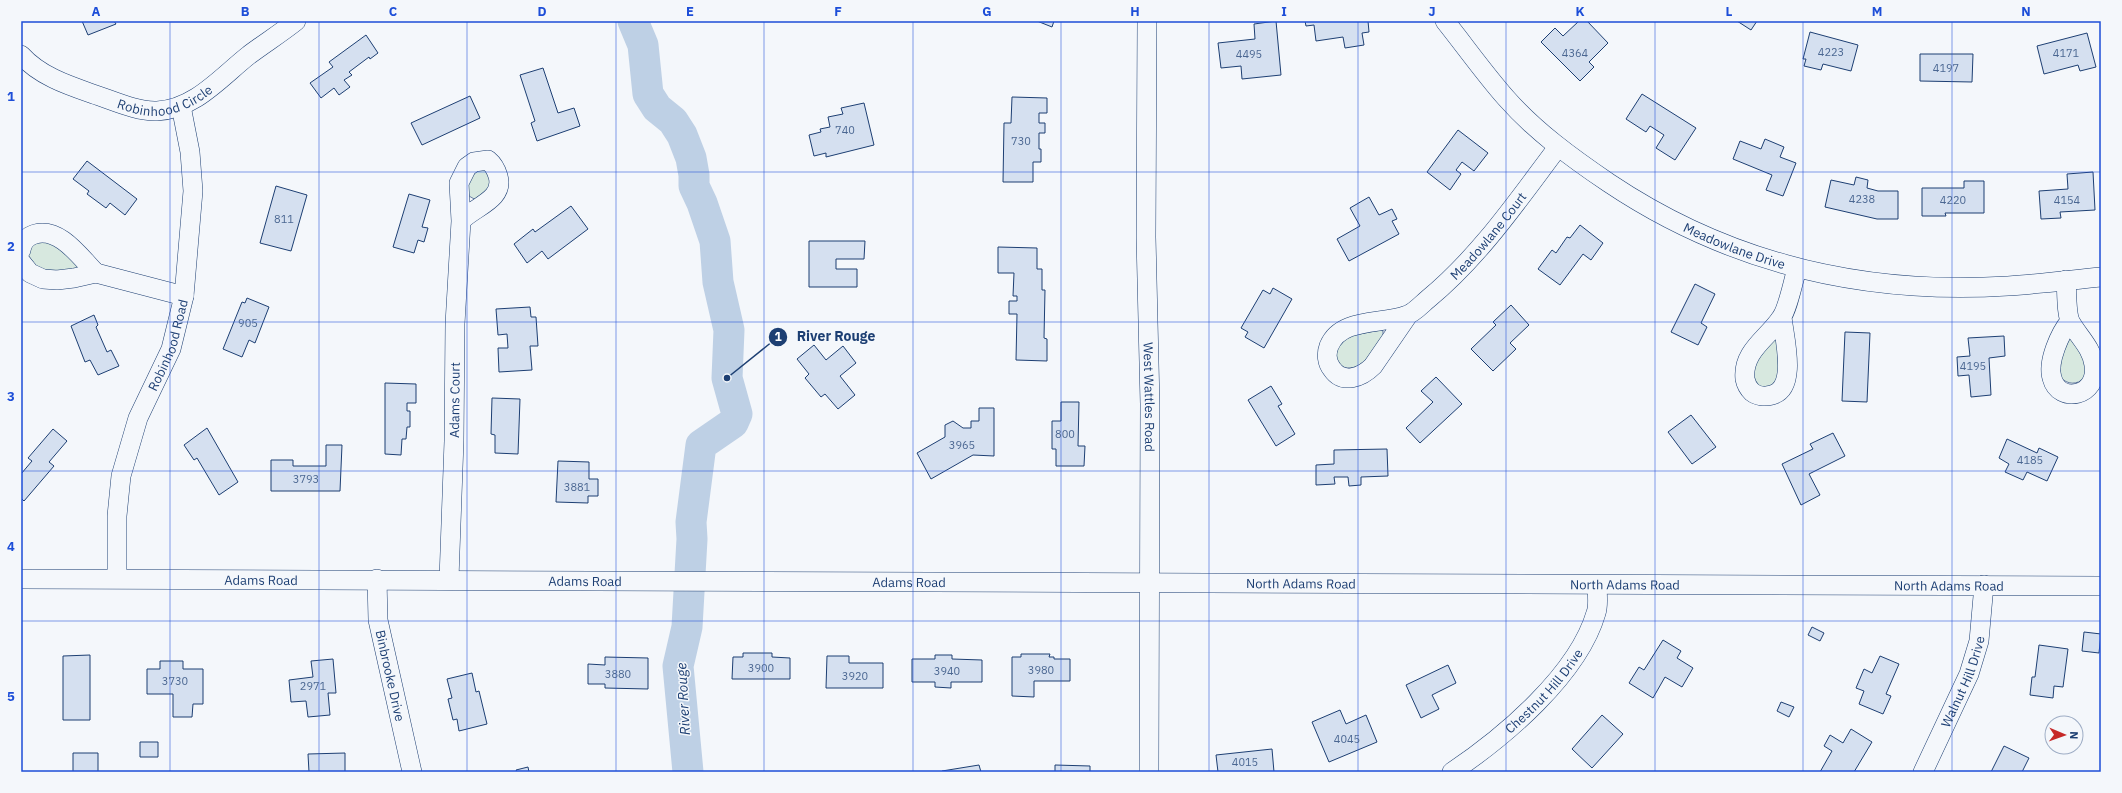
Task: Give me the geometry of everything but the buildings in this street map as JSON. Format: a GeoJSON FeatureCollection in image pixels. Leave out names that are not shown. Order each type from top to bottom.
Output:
{"type":"FeatureCollection","features":[{"type":"Feature","properties":{"kind":"street","name":"Robinhood Circle"},"geometry":{"type":"LineString","coordinates":[[21,55],[27,62],[58,81],[116,102],[156,111],[181,106],[198,97],[250,54],[296,21]]}},
{"type":"Feature","properties":{"kind":"street","name":"West Wattles Road"},"geometry":{"type":"LineString","coordinates":[[1147,21],[1146,237],[1150,404],[1149,772]]}},
{"type":"Feature","properties":{"kind":"street","name":"Meadowlane Drive"},"geometry":{"type":"LineString","coordinates":[[1445,21],[1506,98],[1558,147],[1627,195],[1670,220],[1741,250],[1797,269],[1862,281],[1918,286],[2000,286],[2101,276]]}},
{"type":"Feature","properties":{"kind":"street","name":"Robinhood Road"},"geometry":{"type":"LineString","coordinates":[[117,578],[117,516],[121,476],[138,418],[171,349],[184,296],[193,191],[190,152],[181,106]]}},
{"type":"Feature","properties":{"kind":"street","name":"Meadowlane Court"},"geometry":{"type":"LineString","coordinates":[[1408,315],[1436,292],[1471,259],[1558,147]]}},
{"type":"Feature","properties":{"kind":"street","name":"Adams Court"},"geometry":{"type":"LineString","coordinates":[[449,579],[453,503],[455,324],[461,221]]}},
{"type":"Feature","properties":{"kind":"street"},"geometry":{"type":"LineString","coordinates":[[21,250],[26,239],[33,235],[42,233],[51,234],[67,244],[96,273]]}},
{"type":"Feature","properties":{"kind":"street"},"geometry":{"type":"LineString","coordinates":[[21,262],[30,273],[48,280],[74,278],[96,273],[184,296]]}},
{"type":"Feature","properties":{"kind":"street"},"geometry":{"type":"LineString","coordinates":[[1782,318],[1797,269]]}},
{"type":"Feature","properties":{"kind":"street"},"geometry":{"type":"LineString","coordinates":[[2066,280],[2070,321]]}},
{"type":"Feature","properties":{"kind":"street","name":"Adams Road"},"geometry":{"type":"LineString","coordinates":[[21,579],[449,579],[1150,583]]}},
{"type":"Feature","properties":{"kind":"street","name":"Binbrooke Drive"},"geometry":{"type":"LineString","coordinates":[[377,579],[379,626],[412,772]]}},
{"type":"Feature","properties":{"kind":"street","name":"North Adams Road"},"geometry":{"type":"LineString","coordinates":[[1150,583],[2101,586]]}},
{"type":"Feature","properties":{"kind":"street","name":"Chestnut Hill Drive"},"geometry":{"type":"LineString","coordinates":[[1452,772],[1483,751],[1520,719],[1564,671],[1582,645],[1590,630],[1597,611],[1597,585]]}},
{"type":"Feature","properties":{"kind":"street","name":"Walnut Hill Drive"},"geometry":{"type":"LineString","coordinates":[[1923,772],[1931,758],[1969,674],[1979,641],[1984,585]]}},
{"type":"Feature","properties":{"kind":"shaded area"},"geometry":{"type":"Polygon","coordinates":[[[486,169],[494,184],[476,200],[469,196],[467,185],[476,171],[486,169]]]}},
{"type":"Feature","properties":{"kind":"shaded area"},"geometry":{"type":"Polygon","coordinates":[[[51,241],[79,265],[76,271],[39,270],[28,255],[31,244],[51,241]]]}},
{"type":"Feature","properties":{"kind":"shaded area"},"geometry":{"type":"Polygon","coordinates":[[[1381,330],[1383,331],[1383,337],[1365,360],[1354,367],[1347,368],[1340,366],[1336,360],[1337,346],[1349,336],[1381,330]]]}},
{"type":"Feature","properties":{"kind":"shaded area"},"geometry":{"type":"Polygon","coordinates":[[[1777,338],[1779,375],[1772,386],[1762,388],[1754,383],[1754,369],[1762,353],[1777,338]]]}},
{"type":"Feature","properties":{"kind":"shaded area"},"geometry":{"type":"Polygon","coordinates":[[[2069,338],[2072,338],[2086,363],[2085,378],[2075,383],[2066,382],[2060,377],[2061,357],[2069,338]]]}},
{"type":"Feature","properties":{"kind":"waterway","name":"River Rouge"},"geometry":{"type":"LineString","coordinates":[[633,21],[643,45],[648,94],[657,108],[673,121],[682,135],[691,158],[694,186],[702,203],[715,241],[718,282],[729,330],[727,378],[737,414],[733,423],[701,445],[691,522],[692,539],[687,627],[678,666],[688,772]]}},
{"type":"Feature","properties":{"kind":"place","name":"River Rouge"},"geometry":{"type":"Point","coordinates":[727,378]}}]}
